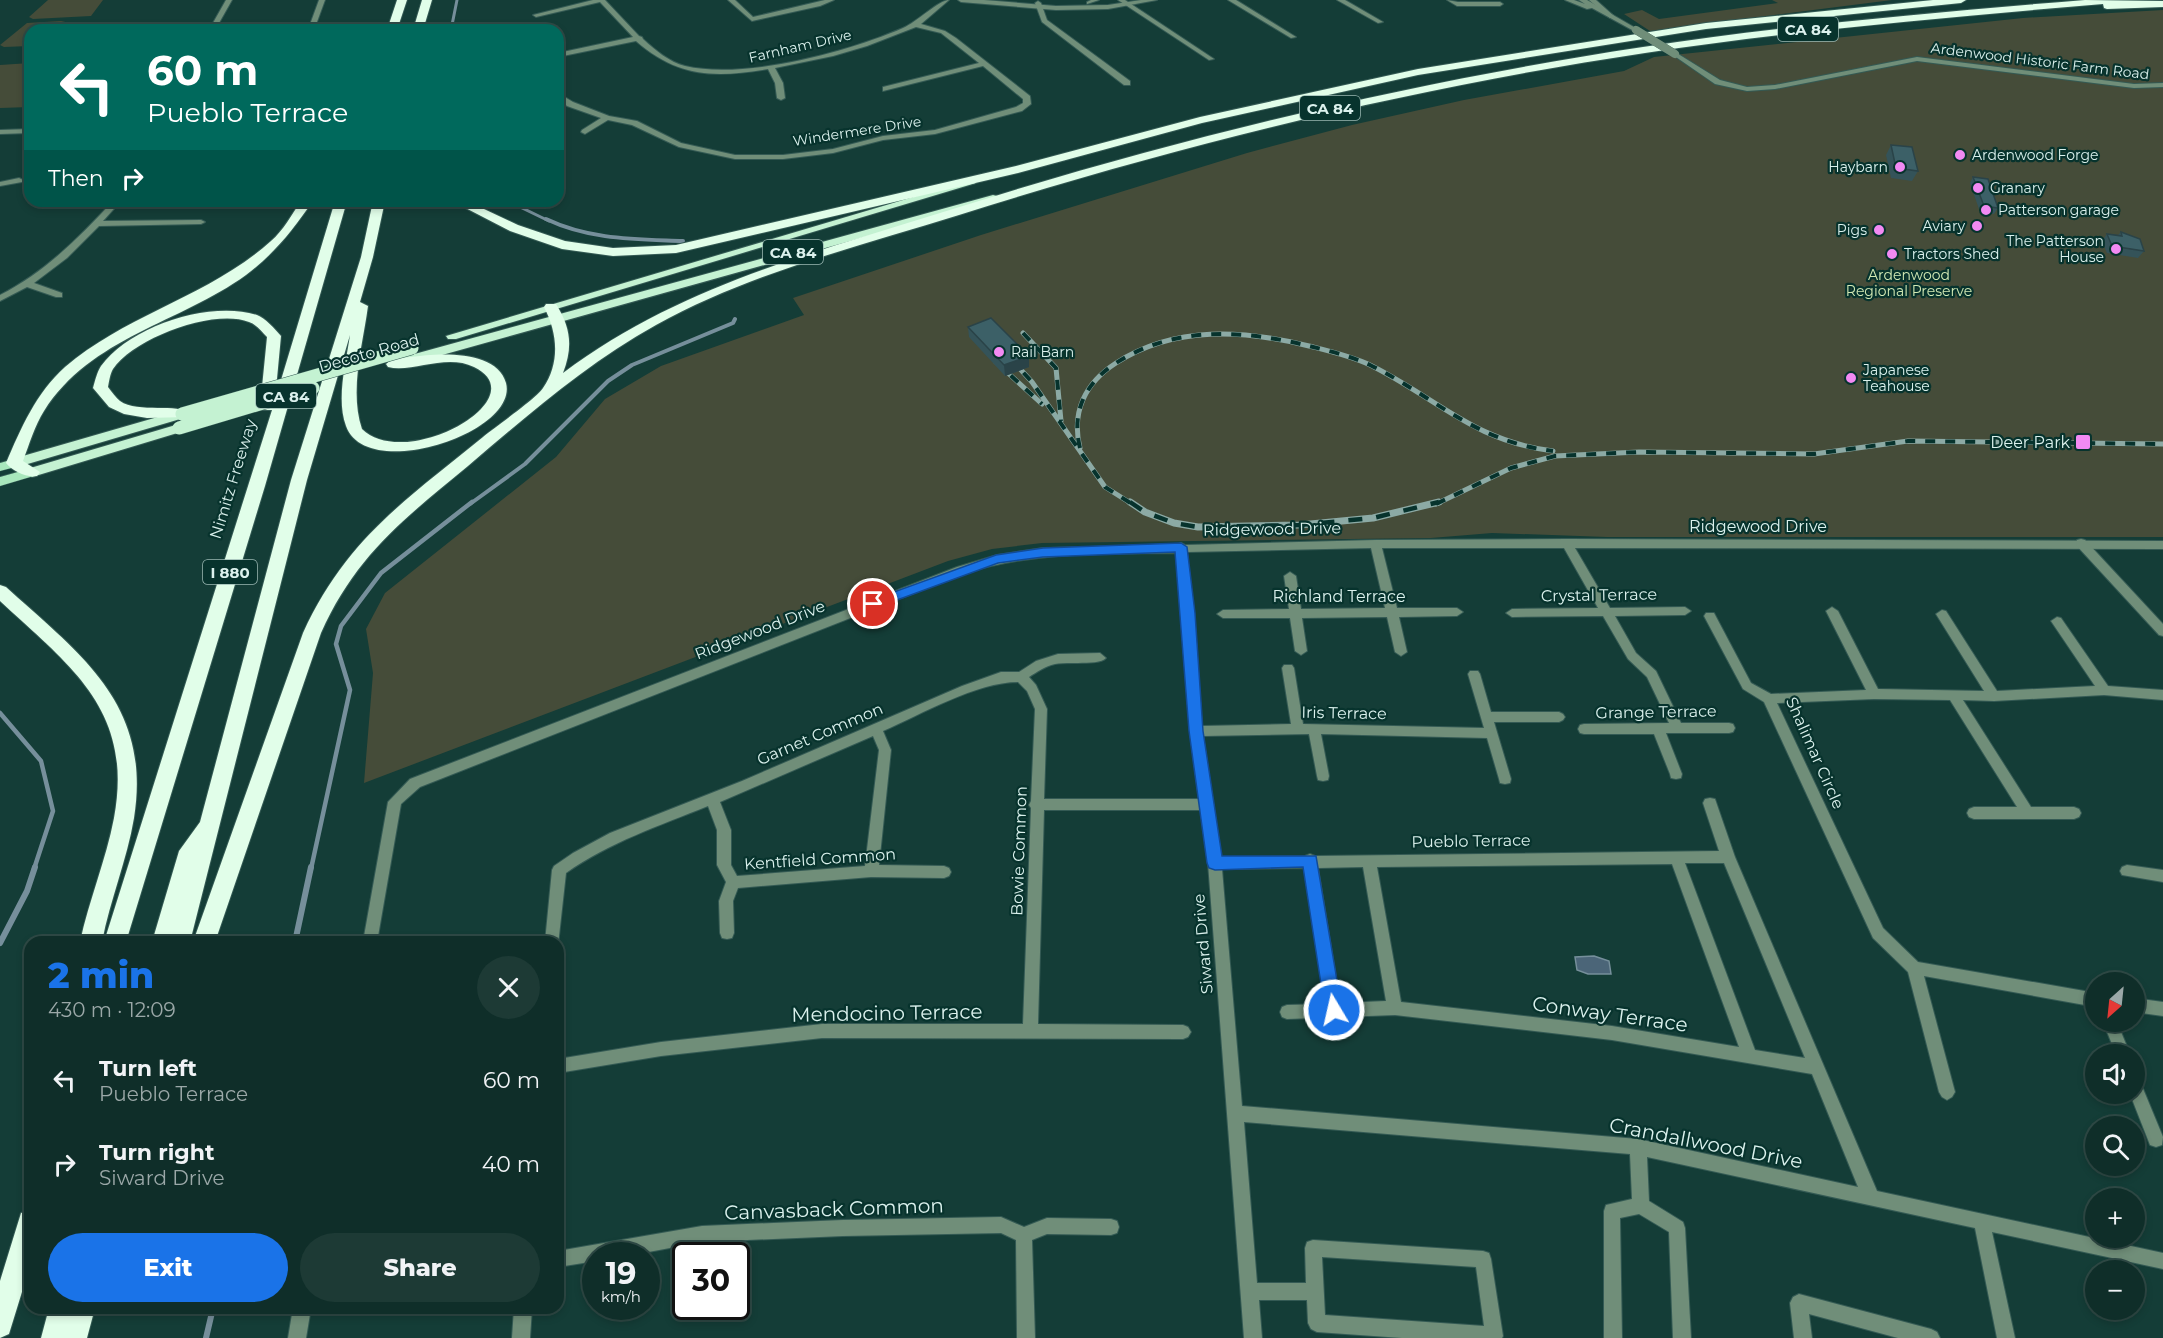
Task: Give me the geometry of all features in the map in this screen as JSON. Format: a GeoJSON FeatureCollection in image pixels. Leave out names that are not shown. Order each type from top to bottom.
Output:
{"type":"FeatureCollection","features":[{"type":"Feature","properties":{"kind":"highway"},"geometry":{"type":"LineString","coordinates":[[394,24],[402,0]]}},
{"type":"Feature","properties":{"kind":"highway"},"geometry":{"type":"LineString","coordinates":[[420,24],[427,0]]}},
{"type":"Feature","properties":{"kind":"highway","name":"CA 84"},"geometry":{"type":"LineString","coordinates":[[1018,169],[1265,105],[1481,61],[1717,25],[1961,0]]}},
{"type":"Feature","properties":{"kind":"highway","name":"CA 84"},"geometry":{"type":"LineString","coordinates":[[1012,193],[1214,136],[1434,86],[1666,47],[1962,13],[2120,0]]}},
{"type":"Feature","properties":{"kind":"highway"},"geometry":{"type":"LineString","coordinates":[[1962,13],[2163,4]]}},
{"type":"Feature","properties":{"kind":"highway"},"geometry":{"type":"LineString","coordinates":[[470,207],[518,231],[564,248],[610,252],[649,252],[711,243],[1018,169]]}},
{"type":"Feature","properties":{"kind":"highway","name":"Decoto Road"},"geometry":{"type":"LineString","coordinates":[[7,465],[393,364],[554,313],[568,302],[1018,169]]}},
{"type":"Feature","properties":{"kind":"highway"},"geometry":{"type":"LineString","coordinates":[[206,936],[312,633],[332,589],[351,561],[396,516],[549,389],[623,339],[732,282],[1012,193]]}},
{"type":"Feature","properties":{"kind":"highway","name":"Decoto Road"},"geometry":{"type":"LineString","coordinates":[[32,472],[180,421],[412,348],[554,313],[576,314],[1012,193]]}},
{"type":"Feature","properties":{"kind":"highway"},"geometry":{"type":"LineString","coordinates":[[32,472],[7,465],[28,421],[51,389],[67,372],[126,330],[223,282],[263,257],[290,231],[304,207]]}},
{"type":"Feature","properties":{"kind":"highway","name":"Nimitz Freeway"},"geometry":{"type":"LineString","coordinates":[[117,936],[257,486],[340,207]]}},
{"type":"Feature","properties":{"kind":"highway","name":"I 880"},"geometry":{"type":"LineString","coordinates":[[181,936],[299,480],[367,257],[378,207]]}},
{"type":"Feature","properties":{"kind":"highway"},"geometry":{"type":"LineString","coordinates":[[367,257],[350,405],[356,431],[368,441],[385,446],[407,447],[430,443],[474,424],[489,412],[498,398],[500,386],[493,373],[479,364],[441,359],[393,364]]}},
{"type":"Feature","properties":{"kind":"highway"},"geometry":{"type":"LineString","coordinates":[[549,389],[565,348],[564,333],[554,313]]}},
{"type":"Feature","properties":{"kind":"highway"},"geometry":{"type":"LineString","coordinates":[[180,421],[130,411],[114,404],[103,395],[101,389],[100,383],[104,370],[131,344],[174,324],[219,314],[255,318],[269,325],[274,336],[273,351],[257,486]]}},
{"type":"Feature","properties":{"kind":"highway"},"geometry":{"type":"LineString","coordinates":[[0,591],[88,675],[105,695],[125,738],[129,772],[124,818],[92,936]]}},
{"type":"Feature","properties":{"kind":"highway","name":"I 880"},"geometry":{"type":"LineString","coordinates":[[165,936],[189,851],[212,820]]}},
{"type":"Feature","properties":{"kind":"highway"},"geometry":{"type":"LineString","coordinates":[[0,1325],[24,1243]]}},
{"type":"Feature","properties":{"kind":"highway"},"geometry":{"type":"LineString","coordinates":[[54,1338],[60,1314]]}},
{"type":"Feature","properties":{"kind":"highway"},"geometry":{"type":"LineString","coordinates":[[74,1338],[80,1314]]}},
{"type":"Feature","properties":{"kind":"main road","name":"Decoto Road"},"geometry":{"type":"LineString","coordinates":[[0,482],[32,472]]}},
{"type":"Feature","properties":{"kind":"street"},"geometry":{"type":"LineString","coordinates":[[215,24],[229,0]]}},
{"type":"Feature","properties":{"kind":"street"},"geometry":{"type":"LineString","coordinates":[[313,24],[322,0]]}},
{"type":"Feature","properties":{"kind":"street"},"geometry":{"type":"LineString","coordinates":[[536,15],[601,0]]}},
{"type":"Feature","properties":{"kind":"street","name":"Farnham Drive"},"geometry":{"type":"LineString","coordinates":[[601,0],[661,58],[682,68],[713,72],[771,68],[866,44],[916,25],[946,0]]}},
{"type":"Feature","properties":{"kind":"street"},"geometry":{"type":"LineString","coordinates":[[731,0],[752,20],[831,0]]}},
{"type":"Feature","properties":{"kind":"street"},"geometry":{"type":"LineString","coordinates":[[961,0],[1108,7],[1123,2]]}},
{"type":"Feature","properties":{"kind":"street"},"geometry":{"type":"LineString","coordinates":[[996,0],[1037,5],[1154,0]]}},
{"type":"Feature","properties":{"kind":"street"},"geometry":{"type":"LineString","coordinates":[[1231,0],[1293,37]]}},
{"type":"Feature","properties":{"kind":"street"},"geometry":{"type":"LineString","coordinates":[[1340,0],[1380,22]]}},
{"type":"Feature","properties":{"kind":"street"},"geometry":{"type":"LineString","coordinates":[[1449,0],[1457,4],[1500,4]]}},
{"type":"Feature","properties":{"kind":"street"},"geometry":{"type":"LineString","coordinates":[[1568,0],[1602,12]]}},
{"type":"Feature","properties":{"kind":"street"},"geometry":{"type":"LineString","coordinates":[[1582,0],[1612,17]]}},
{"type":"Feature","properties":{"kind":"street"},"geometry":{"type":"LineString","coordinates":[[1592,0],[1612,17]]}},
{"type":"Feature","properties":{"kind":"street"},"geometry":{"type":"LineString","coordinates":[[1123,2],[1211,59]]}},
{"type":"Feature","properties":{"kind":"street"},"geometry":{"type":"LineString","coordinates":[[1037,5],[1044,21],[1127,83]]}},
{"type":"Feature","properties":{"kind":"street","name":"Ardenwood Historic Farm Road"},"geometry":{"type":"LineString","coordinates":[[1612,17],[1718,82],[1747,89],[1775,87],[1917,58],[2134,86],[2163,85]]}},
{"type":"Feature","properties":{"kind":"street","name":"Windermere Drive"},"geometry":{"type":"LineString","coordinates":[[564,100],[607,118],[634,123],[679,145],[735,157],[783,157],[832,151],[883,138],[935,132],[1019,109],[1027,104],[1027,98],[954,39],[943,32],[916,25]]}},
{"type":"Feature","properties":{"kind":"street"},"geometry":{"type":"LineString","coordinates":[[564,54],[640,38]]}},
{"type":"Feature","properties":{"kind":"street"},"geometry":{"type":"LineString","coordinates":[[886,89],[983,64]]}},
{"type":"Feature","properties":{"kind":"street"},"geometry":{"type":"LineString","coordinates":[[771,68],[779,83],[782,98]]}},
{"type":"Feature","properties":{"kind":"street"},"geometry":{"type":"LineString","coordinates":[[585,132],[607,118]]}},
{"type":"Feature","properties":{"kind":"street"},"geometry":{"type":"LineString","coordinates":[[0,132],[24,131]]}},
{"type":"Feature","properties":{"kind":"street"},"geometry":{"type":"LineString","coordinates":[[0,184],[18,180]]}},
{"type":"Feature","properties":{"kind":"street"},"geometry":{"type":"LineString","coordinates":[[0,298],[54,266],[112,207]]}},
{"type":"Feature","properties":{"kind":"street"},"geometry":{"type":"LineString","coordinates":[[97,224],[201,222]]}},
{"type":"Feature","properties":{"kind":"street"},"geometry":{"type":"LineString","coordinates":[[27,284],[59,295]]}},
{"type":"Feature","properties":{"kind":"street"},"geometry":{"type":"LineString","coordinates":[[1376,543],[1401,652]]}},
{"type":"Feature","properties":{"kind":"street","name":"Ridgewood Drive"},"geometry":{"type":"LineString","coordinates":[[371,936],[395,802],[415,783],[961,570],[996,559],[1043,552],[1376,543],[2163,545]]}},
{"type":"Feature","properties":{"kind":"street"},"geometry":{"type":"LineString","coordinates":[[1567,543],[1632,656],[1652,674],[1677,728]]}},
{"type":"Feature","properties":{"kind":"street"},"geometry":{"type":"LineString","coordinates":[[2081,543],[2163,632]]}},
{"type":"Feature","properties":{"kind":"street","name":"Siward Drive"},"geometry":{"type":"LineString","coordinates":[[1181,547],[1189,613],[1196,731],[1215,863],[1253,1338]]}},
{"type":"Feature","properties":{"kind":"street"},"geometry":{"type":"LineString","coordinates":[[1290,576],[1301,651]]}},
{"type":"Feature","properties":{"kind":"street","name":"Crystal Terrace"},"geometry":{"type":"LineString","coordinates":[[1512,613],[1685,611]]}},
{"type":"Feature","properties":{"kind":"street"},"geometry":{"type":"LineString","coordinates":[[1832,611],[1874,694]]}},
{"type":"Feature","properties":{"kind":"street","name":"Richland Terrace"},"geometry":{"type":"LineString","coordinates":[[1223,614],[1456,612]]}},
{"type":"Feature","properties":{"kind":"street"},"geometry":{"type":"LineString","coordinates":[[1942,614],[1994,696]]}},
{"type":"Feature","properties":{"kind":"street"},"geometry":{"type":"LineString","coordinates":[[1710,616],[1748,686],[1769,699]]}},
{"type":"Feature","properties":{"kind":"street"},"geometry":{"type":"LineString","coordinates":[[2057,621],[2104,690]]}},
{"type":"Feature","properties":{"kind":"street","name":"Garnet Common"},"geometry":{"type":"LineString","coordinates":[[553,936],[559,870],[587,849],[666,815],[712,799],[966,689],[1001,677],[1021,677],[1038,663],[1054,657],[1100,658]]}},
{"type":"Feature","properties":{"kind":"street"},"geometry":{"type":"LineString","coordinates":[[1288,668],[1298,729]]}},
{"type":"Feature","properties":{"kind":"street"},"geometry":{"type":"LineString","coordinates":[[1474,674],[1505,779]]}},
{"type":"Feature","properties":{"kind":"street","name":"Bowie Common"},"geometry":{"type":"LineString","coordinates":[[1021,677],[1032,688],[1041,709],[1029,1033]]}},
{"type":"Feature","properties":{"kind":"street","name":"Shalimar Circle"},"geometry":{"type":"LineString","coordinates":[[1914,968],[1878,933],[1769,699],[1874,694],[1994,696],[2104,690],[2163,695]]}},
{"type":"Feature","properties":{"kind":"street"},"geometry":{"type":"LineString","coordinates":[[1954,696],[2027,812]]}},
{"type":"Feature","properties":{"kind":"street"},"geometry":{"type":"LineString","coordinates":[[1486,717],[1559,717]]}},
{"type":"Feature","properties":{"kind":"street"},"geometry":{"type":"LineString","coordinates":[[871,871],[885,750],[876,728]]}},
{"type":"Feature","properties":{"kind":"street"},"geometry":{"type":"LineString","coordinates":[[1658,728],[1676,774]]}},
{"type":"Feature","properties":{"kind":"street","name":"Grange Terrace"},"geometry":{"type":"LineString","coordinates":[[1584,729],[1729,728]]}},
{"type":"Feature","properties":{"kind":"street","name":"Iris Terrace"},"geometry":{"type":"LineString","coordinates":[[1196,731],[1298,729],[1491,733]]}},
{"type":"Feature","properties":{"kind":"street"},"geometry":{"type":"LineString","coordinates":[[1314,730],[1323,776]]}},
{"type":"Feature","properties":{"kind":"street"},"geometry":{"type":"LineString","coordinates":[[712,799],[724,830],[724,866],[733,882],[726,901],[727,933]]}},
{"type":"Feature","properties":{"kind":"street"},"geometry":{"type":"LineString","coordinates":[[1710,803],[1728,856],[1871,1197]]}},
{"type":"Feature","properties":{"kind":"street"},"geometry":{"type":"LineString","coordinates":[[1036,805],[1205,804]]}},
{"type":"Feature","properties":{"kind":"street"},"geometry":{"type":"LineString","coordinates":[[1974,813],[2074,813]]}},
{"type":"Feature","properties":{"kind":"street","name":"Pueblo Terrace"},"geometry":{"type":"LineString","coordinates":[[1215,863],[1728,856]]}},
{"type":"Feature","properties":{"kind":"street"},"geometry":{"type":"LineString","coordinates":[[1676,857],[1750,1056]]}},
{"type":"Feature","properties":{"kind":"street"},"geometry":{"type":"LineString","coordinates":[[1310,860],[1334,1010]]}},
{"type":"Feature","properties":{"kind":"street"},"geometry":{"type":"LineString","coordinates":[[1369,860],[1395,1008]]}},
{"type":"Feature","properties":{"kind":"street","name":"Kentfield Common"},"geometry":{"type":"LineString","coordinates":[[733,882],[871,871],[944,872]]}},
{"type":"Feature","properties":{"kind":"street"},"geometry":{"type":"LineString","coordinates":[[2127,871],[2163,876]]}},
{"type":"Feature","properties":{"kind":"street"},"geometry":{"type":"LineString","coordinates":[[1947,1092],[1914,968],[2085,998]]}},
{"type":"Feature","properties":{"kind":"street"},"geometry":{"type":"LineString","coordinates":[[2145,1007],[2163,1009]]}},
{"type":"Feature","properties":{"kind":"street","name":"Conway Terrace"},"geometry":{"type":"LineString","coordinates":[[1287,1012],[1395,1008],[1612,1033],[1818,1068]]}},
{"type":"Feature","properties":{"kind":"street","name":"Mendocino Terrace"},"geometry":{"type":"LineString","coordinates":[[564,1065],[661,1049],[822,1031],[1183,1032]]}},
{"type":"Feature","properties":{"kind":"street"},"geometry":{"type":"LineString","coordinates":[[2142,1104],[2156,1139]]}},
{"type":"Feature","properties":{"kind":"street","name":"Crandallwood Drive"},"geometry":{"type":"LineString","coordinates":[[1235,1113],[1638,1147],[1871,1197],[1982,1224],[2163,1261]]}},
{"type":"Feature","properties":{"kind":"street"},"geometry":{"type":"LineString","coordinates":[[1638,1147],[1641,1205]]}},
{"type":"Feature","properties":{"kind":"street"},"geometry":{"type":"LineString","coordinates":[[1613,1338],[1612,1211],[1641,1205],[1677,1228],[1682,1338]]}},
{"type":"Feature","properties":{"kind":"street"},"geometry":{"type":"LineString","coordinates":[[1982,1224],[2006,1338]]}},
{"type":"Feature","properties":{"kind":"street","name":"Canvasback Common"},"geometry":{"type":"LineString","coordinates":[[564,1258],[702,1234],[1001,1225],[1024,1235]]}},
{"type":"Feature","properties":{"kind":"street"},"geometry":{"type":"LineString","coordinates":[[1026,1338],[1024,1235],[1047,1226],[1111,1227]]}},
{"type":"Feature","properties":{"kind":"street"},"geometry":{"type":"LineString","coordinates":[[1313,1248],[1483,1259],[1494,1336],[1317,1323],[1316,1292],[1313,1248]]}},
{"type":"Feature","properties":{"kind":"street"},"geometry":{"type":"LineString","coordinates":[[1248,1291],[1316,1292]]}},
{"type":"Feature","properties":{"kind":"street"},"geometry":{"type":"LineString","coordinates":[[1803,1338],[1799,1303],[1931,1338]]}},
{"type":"Feature","properties":{"kind":"street"},"geometry":{"type":"LineString","coordinates":[[297,1338],[301,1314]]}},
{"type":"Feature","properties":{"kind":"street"},"geometry":{"type":"LineString","coordinates":[[521,1338],[523,1314]]}},
{"type":"Feature","properties":{"kind":"green space"},"geometry":{"type":"Polygon","coordinates":[[[48,0],[103,0],[91,16],[33,19],[29,17],[48,0]]]}},
{"type":"Feature","properties":{"kind":"green space"},"geometry":{"type":"Polygon","coordinates":[[[1772,0],[1892,0],[1650,31],[1624,14],[1642,10],[1659,19],[1778,3],[1772,0]]]}},
{"type":"Feature","properties":{"kind":"green space","name":"Ardenwood Regional Preserve"},"geometry":{"type":"Polygon","coordinates":[[[2163,10],[2163,537],[1607,537],[1492,533],[1431,538],[1042,543],[992,549],[948,561],[364,783],[373,673],[366,629],[385,593],[556,457],[605,399],[661,366],[804,315],[793,298],[981,235],[1247,153],[1352,125],[1464,100],[1624,71],[1654,57],[2023,18],[2163,10]]]}},
{"type":"Feature","properties":{"kind":"green space"},"geometry":{"type":"Polygon","coordinates":[[[61,21],[74,24],[26,24],[61,21]]]}},
{"type":"Feature","properties":{"kind":"green space"},"geometry":{"type":"Polygon","coordinates":[[[24,25],[24,46],[0,45],[24,25]]]}},
{"type":"Feature","properties":{"kind":"green space"},"geometry":{"type":"Polygon","coordinates":[[[24,63],[24,107],[0,108],[0,65],[24,63]]]}},
{"type":"Feature","properties":{"kind":"water"},"geometry":{"type":"Polygon","coordinates":[[[1594,956],[1609,961],[1611,974],[1588,974],[1577,970],[1575,957],[1594,956]]]}},
{"type":"Feature","properties":{"kind":"building"},"geometry":{"type":"Polygon","coordinates":[[[1891,145],[1912,147],[1918,171],[1896,168],[1891,145]]]}},
{"type":"Feature","properties":{"kind":"building"},"geometry":{"type":"Polygon","coordinates":[[[1973,177],[1988,179],[1998,208],[1984,206],[1973,177]]]}},
{"type":"Feature","properties":{"kind":"building"},"geometry":{"type":"Polygon","coordinates":[[[2121,232],[2140,239],[2144,251],[2112,246],[2107,234],[2122,236],[2121,232]]]}},
{"type":"Feature","properties":{"kind":"building"},"geometry":{"type":"Polygon","coordinates":[[[991,318],[1029,356],[1004,365],[968,327],[991,318]]]}},
{"type":"Feature","properties":{"kind":"waterway"},"geometry":{"type":"LineString","coordinates":[[452,24],[457,0]]}},
{"type":"Feature","properties":{"kind":"waterway"},"geometry":{"type":"LineString","coordinates":[[520,207],[549,221]]}},
{"type":"Feature","properties":{"kind":"waterway"},"geometry":{"type":"LineString","coordinates":[[546,219],[596,235],[683,241]]}},
{"type":"Feature","properties":{"kind":"waterway"},"geometry":{"type":"LineString","coordinates":[[470,504],[525,464],[608,381],[632,365],[733,323],[735,319]]}},
{"type":"Feature","properties":{"kind":"waterway"},"geometry":{"type":"LineString","coordinates":[[311,869],[350,690],[336,644],[341,626],[381,573],[472,502]]}},
{"type":"Feature","properties":{"kind":"waterway"},"geometry":{"type":"LineString","coordinates":[[0,713],[41,761],[53,811],[34,869]]}},
{"type":"Feature","properties":{"kind":"waterway"},"geometry":{"type":"LineString","coordinates":[[0,943],[27,891],[35,867]]}},
{"type":"Feature","properties":{"kind":"waterway"},"geometry":{"type":"LineString","coordinates":[[296,936],[311,867]]}},
{"type":"Feature","properties":{"kind":"waterway"},"geometry":{"type":"LineString","coordinates":[[206,1338],[212,1314]]}},
{"type":"Feature","properties":{"kind":"railway"},"geometry":{"type":"LineString","coordinates":[[1023,333],[1056,368],[1061,421]]}},
{"type":"Feature","properties":{"kind":"railway"},"geometry":{"type":"LineString","coordinates":[[1080,448],[1077,422],[1079,411],[1089,389],[1105,371],[1139,351],[1162,342],[1210,334],[1235,334],[1284,341],[1355,359],[1394,378],[1478,428],[1525,446],[1553,451]]}},
{"type":"Feature","properties":{"kind":"railway"},"geometry":{"type":"LineString","coordinates":[[1010,358],[1032,382],[1105,487],[1132,504]]}},
{"type":"Feature","properties":{"kind":"railway"},"geometry":{"type":"LineString","coordinates":[[996,362],[1042,404]]}},
{"type":"Feature","properties":{"kind":"railway"},"geometry":{"type":"LineString","coordinates":[[1436,504],[1511,468],[1555,456],[1639,452],[1814,454],[1908,441],[2163,444]]}},
{"type":"Feature","properties":{"kind":"railway"},"geometry":{"type":"LineString","coordinates":[[1130,502],[1145,512],[1174,523],[1198,527],[1300,525],[1373,518],[1439,502]]}},
{"type":"Feature","properties":{"kind":"place","name":"Ardenwood Forge"},"geometry":{"type":"Point","coordinates":[1960,155]}},
{"type":"Feature","properties":{"kind":"place","name":"Haybarn"},"geometry":{"type":"Point","coordinates":[1900,167]}},
{"type":"Feature","properties":{"kind":"place","name":"Granary"},"geometry":{"type":"Point","coordinates":[1978,188]}},
{"type":"Feature","properties":{"kind":"place","name":"Patterson garage"},"geometry":{"type":"Point","coordinates":[1986,210]}},
{"type":"Feature","properties":{"kind":"place","name":"Aviary"},"geometry":{"type":"Point","coordinates":[1977,226]}},
{"type":"Feature","properties":{"kind":"place","name":"Pigs"},"geometry":{"type":"Point","coordinates":[1879,230]}},
{"type":"Feature","properties":{"kind":"place","name":"The Patterson House"},"geometry":{"type":"Point","coordinates":[2116,249]}},
{"type":"Feature","properties":{"kind":"place","name":"Tractors Shed"},"geometry":{"type":"Point","coordinates":[1892,254]}},
{"type":"Feature","properties":{"kind":"place","name":"Rail Barn"},"geometry":{"type":"Point","coordinates":[999,352]}},
{"type":"Feature","properties":{"kind":"place","name":"Japanese Teahouse"},"geometry":{"type":"Point","coordinates":[1851,378]}},
{"type":"Feature","properties":{"kind":"place","name":"Deer Park"},"geometry":{"type":"Point","coordinates":[2083,442]}},
{"type":"Feature","properties":{"kind":"route"},"geometry":{"type":"LineString","coordinates":[[873,604],[996,559],[1043,552],[1181,547],[1189,613],[1196,731],[1215,863],[1310,860],[1334,1010]]}}]}
